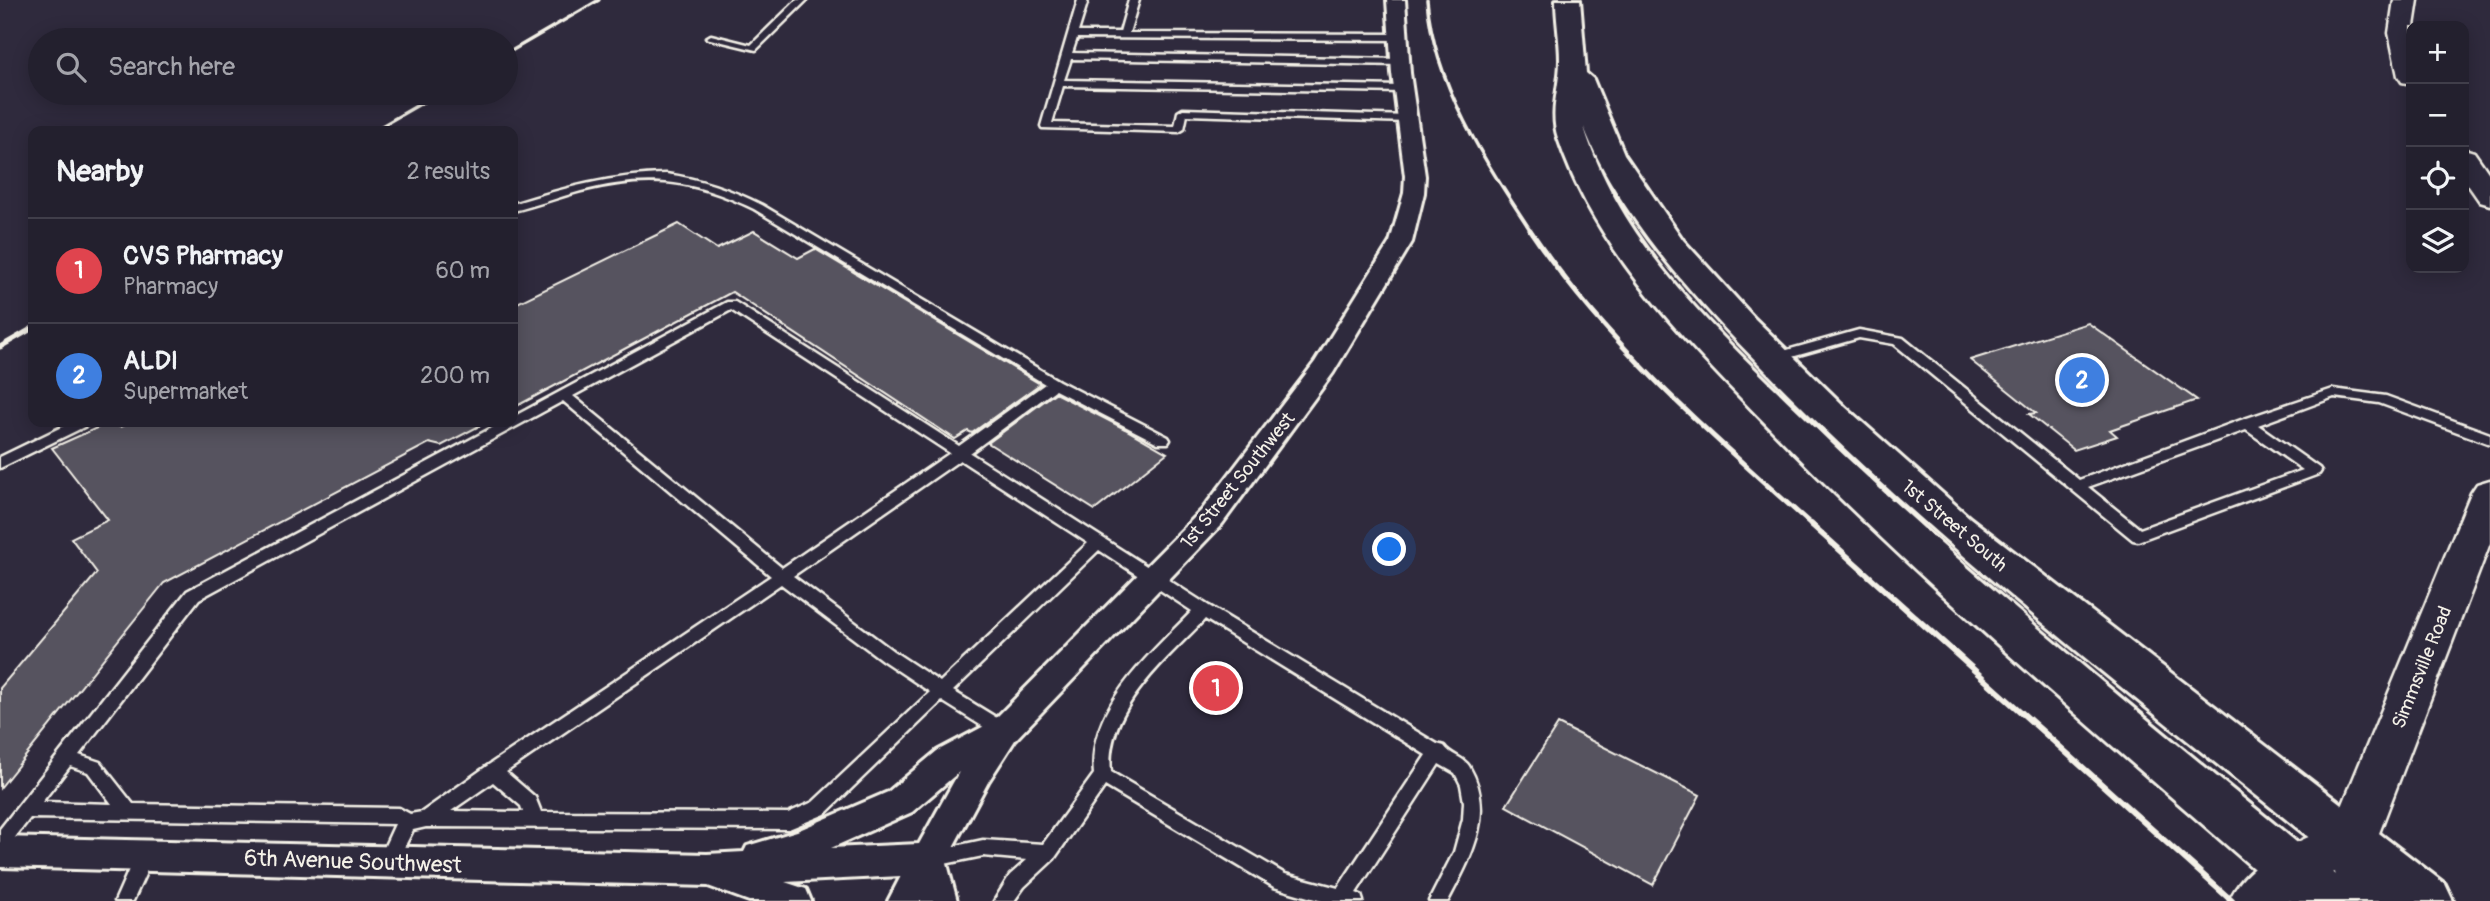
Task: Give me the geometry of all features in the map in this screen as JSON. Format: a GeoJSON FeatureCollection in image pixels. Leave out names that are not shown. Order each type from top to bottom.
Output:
{"type":"FeatureCollection","features":[{"type":"Feature","properties":{"kind":"main road","name":"1st Street South"},"geometry":{"type":"LineString","coordinates":[[1568,0],[1573,68],[1565,105],[1596,159],[1774,358],[1884,465],[1956,528],[2427,901]]}},
{"type":"Feature","properties":{"kind":"main road","name":"1st Street South"},"geometry":{"type":"LineString","coordinates":[[1596,159],[1606,209],[1662,286],[1724,358],[1807,444],[2010,628],[2273,885],[2329,901]]}},
{"type":"Feature","properties":{"kind":"street","name":"1st Street Southwest"},"geometry":{"type":"LineString","coordinates":[[929,859],[976,772],[1004,731],[1156,578],[1212,517],[1264,451],[1324,367],[1401,242],[1414,193],[1414,153],[1403,89],[1396,0]]}},
{"type":"Feature","properties":{"kind":"street"},"geometry":{"type":"LineString","coordinates":[[2406,0],[2401,33],[2406,54]]}},
{"type":"Feature","properties":{"kind":"street"},"geometry":{"type":"LineString","coordinates":[[2469,165],[2490,196]]}},
{"type":"Feature","properties":{"kind":"street","name":"Simmsville Road"},"geometry":{"type":"LineString","coordinates":[[2351,841],[2490,493]]}},
{"type":"Feature","properties":{"kind":"street","name":"6th Avenue Southwest"},"geometry":{"type":"LineString","coordinates":[[706,870],[802,845],[843,829],[900,802],[948,761],[1004,731]]}},
{"type":"Feature","properties":{"kind":"street"},"geometry":{"type":"LineString","coordinates":[[2273,885],[2351,841],[2366,901]]}},
{"type":"Feature","properties":{"kind":"street","name":"6th Avenue Southwest"},"geometry":{"type":"LineString","coordinates":[[0,852],[706,870],[929,859]]}},
{"type":"Feature","properties":{"kind":"street"},"geometry":{"type":"LineString","coordinates":[[906,901],[929,859]]}},
{"type":"Feature","properties":{"kind":"street"},"geometry":{"type":"LineString","coordinates":[[929,859],[939,901]]}},
{"type":"Feature","properties":{"kind":"street"},"geometry":{"type":"LineString","coordinates":[[706,870],[793,901]]}},
{"type":"Feature","properties":{"kind":"lane"},"geometry":{"type":"LineString","coordinates":[[711,38],[753,48],[802,0]]}},
{"type":"Feature","properties":{"kind":"lane"},"geometry":{"type":"LineString","coordinates":[[1083,0],[1046,126],[1179,129],[1183,112],[1408,119]]}},
{"type":"Feature","properties":{"kind":"lane"},"geometry":{"type":"LineString","coordinates":[[1124,35],[1134,0]]}},
{"type":"Feature","properties":{"kind":"lane"},"geometry":{"type":"LineString","coordinates":[[1072,35],[1124,35],[1400,49]]}},
{"type":"Feature","properties":{"kind":"lane"},"geometry":{"type":"LineString","coordinates":[[1066,56],[1400,49]]}},
{"type":"Feature","properties":{"kind":"lane"},"geometry":{"type":"LineString","coordinates":[[1058,83],[1403,89]]}},
{"type":"Feature","properties":{"kind":"lane"},"geometry":{"type":"LineString","coordinates":[[518,206],[586,186],[637,178],[666,176],[701,181],[729,191],[1054,384],[1163,440]]}},
{"type":"Feature","properties":{"kind":"lane"},"geometry":{"type":"LineString","coordinates":[[518,420],[731,305],[1203,610],[1438,751],[1461,768],[1467,777],[1474,818],[1473,830],[1438,901]]}},
{"type":"Feature","properties":{"kind":"lane"},"geometry":{"type":"LineString","coordinates":[[1774,358],[1859,334],[1898,341],[2138,536],[2314,471],[2246,423]]}},
{"type":"Feature","properties":{"kind":"lane"},"geometry":{"type":"LineString","coordinates":[[386,862],[416,821],[962,453],[1054,384]]}},
{"type":"Feature","properties":{"kind":"lane"},"geometry":{"type":"LineString","coordinates":[[2077,486],[2318,397],[2347,393],[2407,407],[2490,439]]}},
{"type":"Feature","properties":{"kind":"lane"},"geometry":{"type":"LineString","coordinates":[[564,395],[779,576],[942,694],[1004,731]]}},
{"type":"Feature","properties":{"kind":"lane"},"geometry":{"type":"LineString","coordinates":[[0,463],[73,427]]}},
{"type":"Feature","properties":{"kind":"lane"},"geometry":{"type":"LineString","coordinates":[[0,844],[193,595],[505,427]]}},
{"type":"Feature","properties":{"kind":"lane"},"geometry":{"type":"LineString","coordinates":[[26,810],[399,816],[416,821],[789,821],[819,808],[1099,542]]}},
{"type":"Feature","properties":{"kind":"lane"},"geometry":{"type":"LineString","coordinates":[[1203,610],[1141,679],[1111,720],[1101,744],[1099,764],[1103,776],[1281,881],[1348,900],[1438,751]]}},
{"type":"Feature","properties":{"kind":"lane"},"geometry":{"type":"LineString","coordinates":[[67,758],[94,767],[129,812]]}},
{"type":"Feature","properties":{"kind":"lane"},"geometry":{"type":"LineString","coordinates":[[493,771],[529,802],[534,820]]}},
{"type":"Feature","properties":{"kind":"lane"},"geometry":{"type":"LineString","coordinates":[[1003,901],[1017,881],[1047,853],[1103,776]]}},
{"type":"Feature","properties":{"kind":"lane"},"geometry":{"type":"LineString","coordinates":[[929,859],[983,848],[1047,853]]}},
{"type":"Feature","properties":{"kind":"lane"},"geometry":{"type":"LineString","coordinates":[[124,901],[145,855]]}},
{"type":"Feature","properties":{"kind":"building"},"geometry":{"type":"Polygon","coordinates":[[[679,224],[717,249],[754,231],[798,258],[815,249],[1040,384],[972,433],[968,431],[955,439],[732,292],[518,405],[518,303],[679,224]]]}},
{"type":"Feature","properties":{"kind":"building"},"geometry":{"type":"Polygon","coordinates":[[[2088,323],[2197,400],[2110,430],[2117,436],[2074,450],[2029,414],[2036,413],[1970,360],[2088,323]]]}},
{"type":"Feature","properties":{"kind":"building"},"geometry":{"type":"Polygon","coordinates":[[[1055,393],[1167,453],[1095,510],[988,443],[1055,393]]]}},
{"type":"Feature","properties":{"kind":"building"},"geometry":{"type":"Polygon","coordinates":[[[99,427],[477,427],[441,446],[429,443],[164,583],[0,788],[0,688],[97,573],[71,538],[108,520],[52,448],[99,427]]]}},
{"type":"Feature","properties":{"kind":"building"},"geometry":{"type":"Polygon","coordinates":[[[1558,724],[1700,795],[1653,885],[1506,806],[1558,724]]]}},
{"type":"Feature","properties":{"kind":"railway"},"geometry":{"type":"LineString","coordinates":[[518,47],[599,0]]}},
{"type":"Feature","properties":{"kind":"railway"},"geometry":{"type":"LineString","coordinates":[[1427,0],[1432,32],[1451,93],[1480,150],[1531,231]]}},
{"type":"Feature","properties":{"kind":"railway"},"geometry":{"type":"LineString","coordinates":[[382,126],[418,105]]}},
{"type":"Feature","properties":{"kind":"railway"},"geometry":{"type":"LineString","coordinates":[[1530,230],[1560,271],[1626,350],[1699,423],[1813,526]]}},
{"type":"Feature","properties":{"kind":"railway"},"geometry":{"type":"LineString","coordinates":[[0,347],[28,331]]}},
{"type":"Feature","properties":{"kind":"railway"},"geometry":{"type":"LineString","coordinates":[[1811,524],[2232,901]]}},
{"type":"Feature","properties":{"kind":"place","name":"ALDI"},"geometry":{"type":"Point","coordinates":[2082,380]}},
{"type":"Feature","properties":{"kind":"place","name":"CVS Pharmacy"},"geometry":{"type":"Point","coordinates":[1216,688]}}]}
